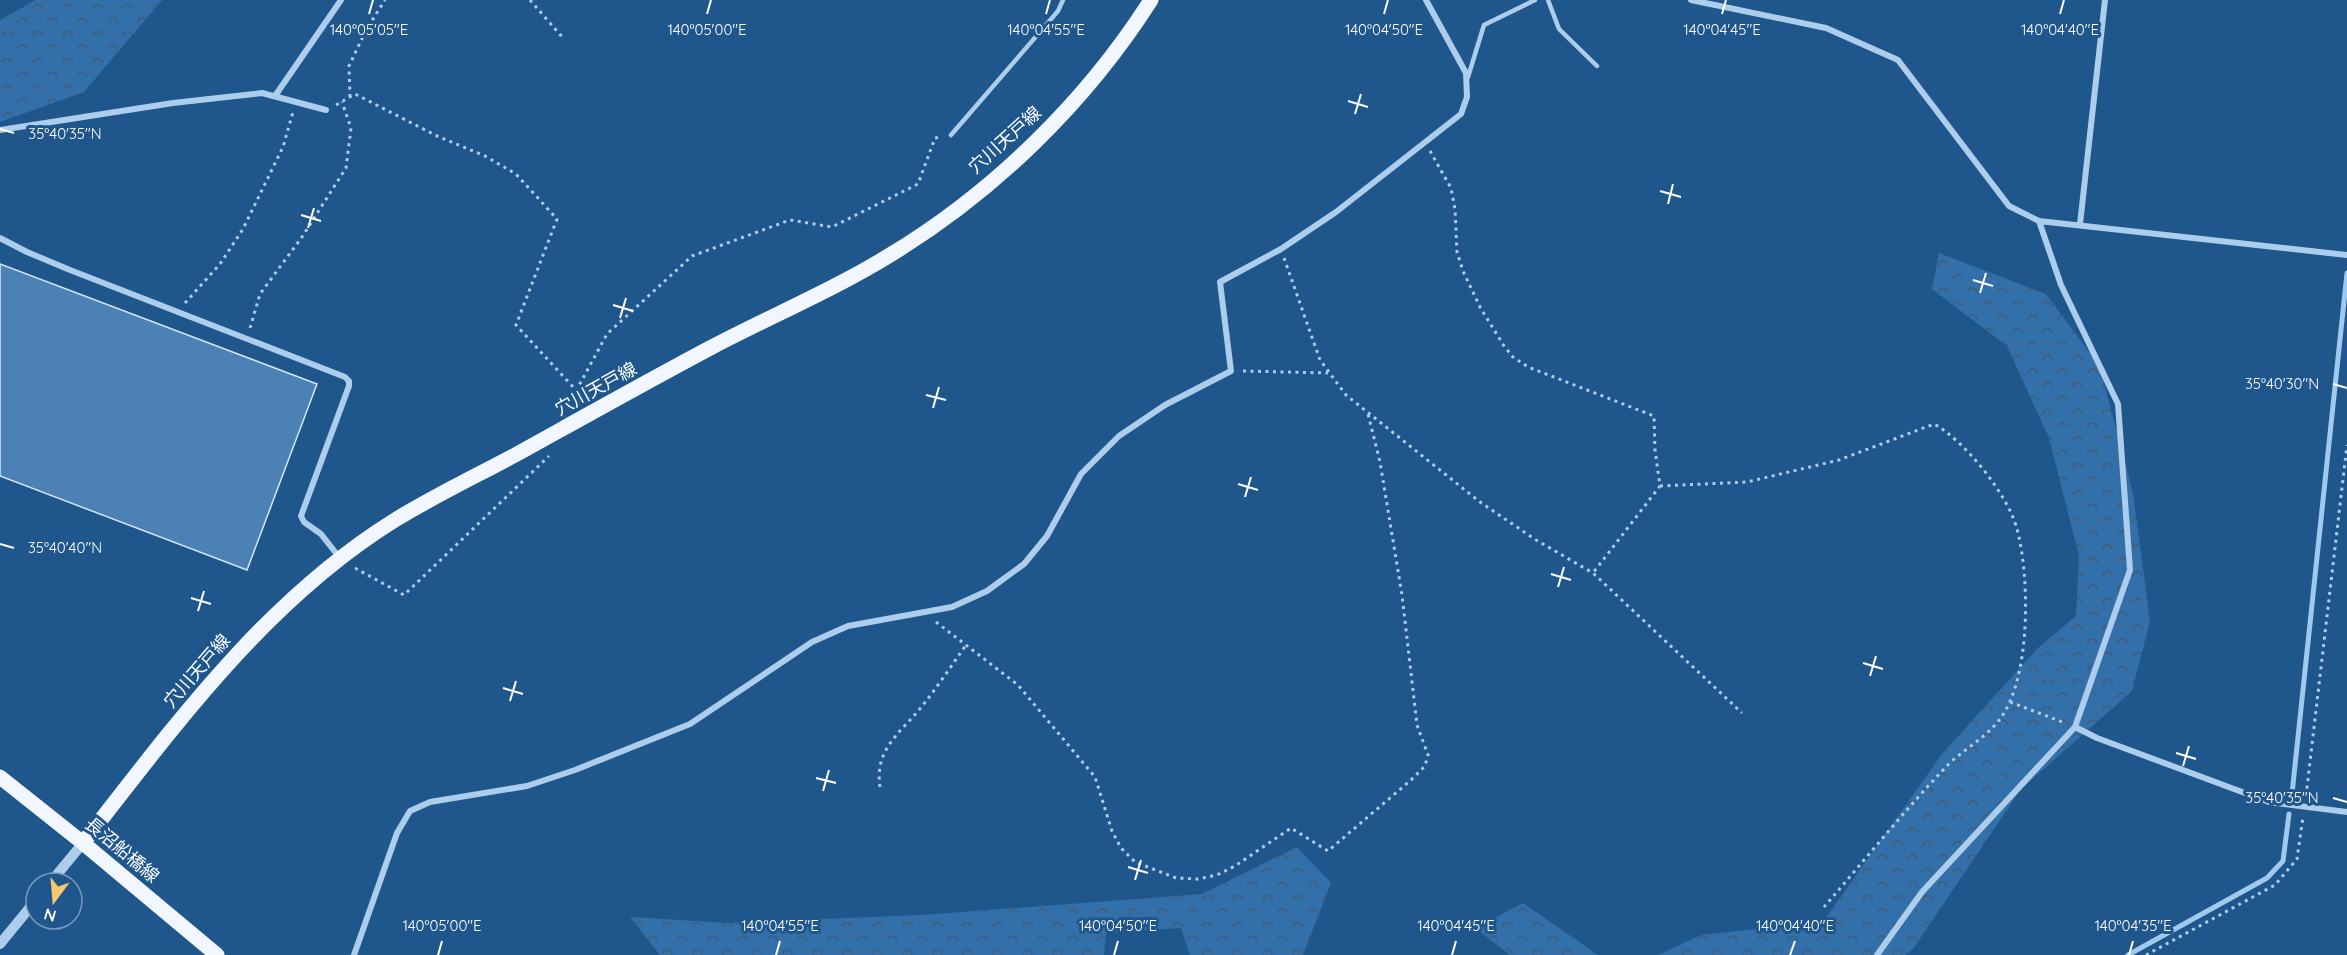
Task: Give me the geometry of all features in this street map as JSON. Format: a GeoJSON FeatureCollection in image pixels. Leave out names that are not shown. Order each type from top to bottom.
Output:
{"type":"FeatureCollection","features":[{"type":"Feature","properties":{"kind":"main road","name":"穴川天戸線"},"geometry":{"type":"LineString","coordinates":[[83,843],[197,698],[249,640],[296,595],[340,559],[394,520],[712,347],[860,273],[936,226],[1021,155],[1057,120],[1129,35],[1151,0]]}},
{"type":"Feature","properties":{"kind":"main road","name":"長沼船橋線"},"geometry":{"type":"LineString","coordinates":[[0,777],[217,955]]}},
{"type":"Feature","properties":{"kind":"street"},"geometry":{"type":"LineString","coordinates":[[275,96],[341,0]]}},
{"type":"Feature","properties":{"kind":"street"},"geometry":{"type":"LineString","coordinates":[[354,955],[397,833],[410,811],[430,802],[528,786],[575,770],[690,724],[812,642],[848,626],[952,607],[987,591],[1024,564],[1047,536],[1081,474],[1119,436],[1165,405],[1231,371],[1220,282],[1281,249],[1336,212],[1461,114],[1467,97],[1466,73],[1426,0]]}},
{"type":"Feature","properties":{"kind":"street"},"geometry":{"type":"LineString","coordinates":[[1691,0],[1826,28],[1898,60],[2009,206],[2039,221],[2344,254]]}},
{"type":"Feature","properties":{"kind":"street"},"geometry":{"type":"LineString","coordinates":[[2080,224],[2104,0]]}},
{"type":"Feature","properties":{"kind":"street"},"geometry":{"type":"LineString","coordinates":[[0,130],[173,103],[262,93],[326,110]]}},
{"type":"Feature","properties":{"kind":"street"},"geometry":{"type":"LineString","coordinates":[[1877,955],[1922,892],[2075,727],[2130,570],[2118,404],[2061,285],[2039,221]]}},
{"type":"Feature","properties":{"kind":"street"},"geometry":{"type":"LineString","coordinates":[[0,238],[34,255],[345,377],[349,381],[349,386],[301,516],[304,522],[321,534],[333,547],[340,559]]}},
{"type":"Feature","properties":{"kind":"street"},"geometry":{"type":"LineString","coordinates":[[2075,727],[2097,738],[2269,802],[2347,812]]}},
{"type":"Feature","properties":{"kind":"street"},"geometry":{"type":"LineString","coordinates":[[60,871],[83,843]]}},
{"type":"Feature","properties":{"kind":"street"},"geometry":{"type":"LineString","coordinates":[[0,944],[24,915]]}},
{"type":"Feature","properties":{"kind":"lane"},"geometry":{"type":"LineString","coordinates":[[951,135],[1058,11],[1063,0]]}},
{"type":"Feature","properties":{"kind":"lane"},"geometry":{"type":"LineString","coordinates":[[1466,81],[1484,25],[1535,0]]}},
{"type":"Feature","properties":{"kind":"lane"},"geometry":{"type":"LineString","coordinates":[[1548,0],[1559,29],[1597,66]]}},
{"type":"Feature","properties":{"kind":"path"},"geometry":{"type":"LineString","coordinates":[[350,97],[349,66],[366,30],[385,0]]}},
{"type":"Feature","properties":{"kind":"path"},"geometry":{"type":"LineString","coordinates":[[530,0],[563,38]]}},
{"type":"Feature","properties":{"kind":"path"},"geometry":{"type":"LineString","coordinates":[[326,110],[355,94],[437,136],[484,156],[516,174],[557,219],[516,325],[595,411]]}},
{"type":"Feature","properties":{"kind":"path"},"geometry":{"type":"LineString","coordinates":[[178,311],[220,264],[243,229],[283,147],[296,102]]}},
{"type":"Feature","properties":{"kind":"path"},"geometry":{"type":"LineString","coordinates":[[248,339],[260,294],[303,237],[346,168],[351,128],[340,103]]}},
{"type":"Feature","properties":{"kind":"path"},"geometry":{"type":"LineString","coordinates":[[576,391],[607,334],[692,256],[790,220],[832,227],[918,184],[935,138],[951,135]]}},
{"type":"Feature","properties":{"kind":"path"},"geometry":{"type":"LineString","coordinates":[[1426,141],[1451,188],[1455,209],[1457,252],[1463,272],[1480,307],[1513,357],[1528,367],[1654,416],[1660,486],[1593,573]]}},
{"type":"Feature","properties":{"kind":"path"},"geometry":{"type":"LineString","coordinates":[[1281,249],[1312,340],[1328,373],[1346,395],[1480,502],[1536,540],[1593,573],[1742,713]]}},
{"type":"Feature","properties":{"kind":"path"},"geometry":{"type":"LineString","coordinates":[[1231,371],[1328,373]]}},
{"type":"Feature","properties":{"kind":"path"},"geometry":{"type":"LineString","coordinates":[[924,613],[1018,685],[1095,777],[1112,831],[1121,848],[1135,862],[1176,878],[1198,879],[1217,875],[1235,866],[1292,828],[1328,851],[1411,780],[1425,766],[1428,755],[1417,724],[1402,595],[1380,462],[1368,414]]}},
{"type":"Feature","properties":{"kind":"path"},"geometry":{"type":"LineString","coordinates":[[1660,486],[1747,482],[1839,460],[1934,424],[1946,430],[1988,476],[2017,527],[2023,563],[2024,639],[2020,674],[2010,702],[2000,719],[1944,769],[1824,907]]}},
{"type":"Feature","properties":{"kind":"path"},"geometry":{"type":"LineString","coordinates":[[2146,955],[2275,885],[2296,859],[2305,807],[2347,444]]}},
{"type":"Feature","properties":{"kind":"path"},"geometry":{"type":"LineString","coordinates":[[340,559],[404,595],[550,455]]}},
{"type":"Feature","properties":{"kind":"path"},"geometry":{"type":"LineString","coordinates":[[880,787],[878,775],[883,758],[895,734],[905,728],[966,645]]}},
{"type":"Feature","properties":{"kind":"path"},"geometry":{"type":"LineString","coordinates":[[2010,702],[2075,727]]}},
{"type":"Feature","properties":{"kind":"green space"},"geometry":{"type":"Polygon","coordinates":[[[36,0],[162,0],[84,92],[0,122],[0,20],[36,0]]]}},
{"type":"Feature","properties":{"kind":"green space"},"geometry":{"type":"Polygon","coordinates":[[[1939,253],[2046,294],[2099,365],[2133,493],[2150,621],[2132,691],[2021,789],[1913,949],[1905,955],[1658,955],[1701,935],[1823,922],[1942,754],[2038,648],[2076,616],[2079,556],[2049,438],[2007,346],[1932,289],[1939,253]]]}},
{"type":"Feature","properties":{"kind":"green space"},"geometry":{"type":"Polygon","coordinates":[[[1297,847],[1331,883],[1303,955],[1190,955],[1181,928],[1106,933],[1104,955],[660,955],[630,917],[728,923],[921,915],[1202,894],[1297,847]]]}},
{"type":"Feature","properties":{"kind":"green space"},"geometry":{"type":"Polygon","coordinates":[[[1523,903],[1598,955],[1510,955],[1475,928],[1523,903]]]}},
{"type":"Feature","properties":{"kind":"building"},"geometry":{"type":"Polygon","coordinates":[[[0,264],[317,384],[247,570],[0,476],[0,264]]]}},
{"type":"Feature","properties":{"kind":"waterway"},"geometry":{"type":"LineString","coordinates":[[2292,794],[2347,273]]}},
{"type":"Feature","properties":{"kind":"waterway"},"geometry":{"type":"LineString","coordinates":[[2128,955],[2267,878],[2283,861],[2289,814]]}}]}
